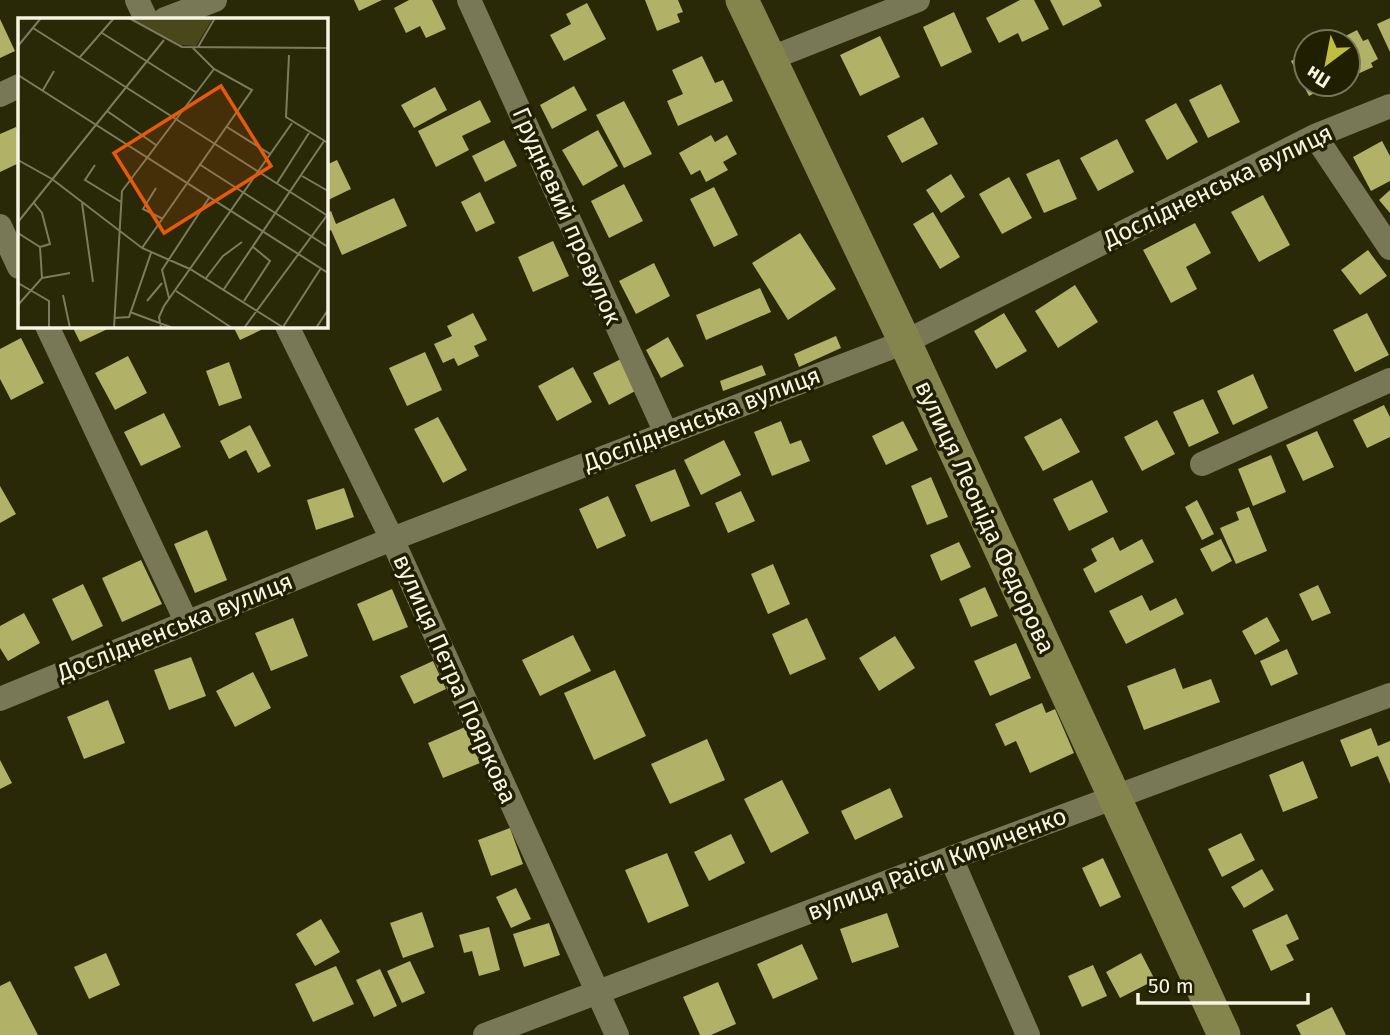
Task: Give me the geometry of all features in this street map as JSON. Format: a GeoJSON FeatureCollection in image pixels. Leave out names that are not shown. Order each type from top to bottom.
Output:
{"type":"FeatureCollection","features":[{"type":"Feature","properties":{"kind":"street"},"geometry":{"type":"LineString","coordinates":[[137,0],[146,18]]}},
{"type":"Feature","properties":{"kind":"street"},"geometry":{"type":"LineString","coordinates":[[168,18],[215,0]]}},
{"type":"Feature","properties":{"kind":"street","name":"Грудневий провулок"},"geometry":{"type":"LineString","coordinates":[[469,0],[666,433]]}},
{"type":"Feature","properties":{"kind":"street","name":"вулиця Леоніда Федорова"},"geometry":{"type":"LineString","coordinates":[[742,0],[905,342],[1224,1035]]}},
{"type":"Feature","properties":{"kind":"street"},"geometry":{"type":"LineString","coordinates":[[769,59],[918,0]]}},
{"type":"Feature","properties":{"kind":"street"},"geometry":{"type":"LineString","coordinates":[[0,95],[18,86]]}},
{"type":"Feature","properties":{"kind":"street","name":"Дослідненська вулиця"},"geometry":{"type":"LineString","coordinates":[[0,699],[392,539],[905,342],[1315,136],[1390,106]]}},
{"type":"Feature","properties":{"kind":"street"},"geometry":{"type":"LineString","coordinates":[[1315,136],[1390,248]]}},
{"type":"Feature","properties":{"kind":"street"},"geometry":{"type":"LineString","coordinates":[[0,226],[18,265]]}},
{"type":"Feature","properties":{"kind":"street"},"geometry":{"type":"LineString","coordinates":[[47,327],[186,621]]}},
{"type":"Feature","properties":{"kind":"street","name":"вулиця Петра Пояркова"},"geometry":{"type":"LineString","coordinates":[[287,327],[392,539],[617,1035]]}},
{"type":"Feature","properties":{"kind":"street"},"geometry":{"type":"LineString","coordinates":[[1202,464],[1390,380]]}},
{"type":"Feature","properties":{"kind":"street","name":"вулиця Раїси Кириченко"},"geometry":{"type":"LineString","coordinates":[[485,1035],[950,858],[1390,695]]}},
{"type":"Feature","properties":{"kind":"street"},"geometry":{"type":"LineString","coordinates":[[950,858],[1028,1035]]}},
{"type":"Feature","properties":{"kind":"building"},"geometry":{"type":"Polygon","coordinates":[[[354,0],[382,0],[359,11],[354,0]]]}},
{"type":"Feature","properties":{"kind":"building"},"geometry":{"type":"Polygon","coordinates":[[[409,0],[432,0],[446,29],[426,38],[420,26],[406,33],[394,8],[409,0]]]}},
{"type":"Feature","properties":{"kind":"building"},"geometry":{"type":"Polygon","coordinates":[[[645,0],[678,0],[683,12],[677,14],[680,22],[657,31],[645,0]]]}},
{"type":"Feature","properties":{"kind":"building"},"geometry":{"type":"Polygon","coordinates":[[[1020,0],[1034,0],[1049,29],[1022,42],[1018,33],[999,43],[986,18],[1020,0]]]}},
{"type":"Feature","properties":{"kind":"building"},"geometry":{"type":"Polygon","coordinates":[[[1050,0],[1099,0],[1102,6],[1063,26],[1050,0]]]}},
{"type":"Feature","properties":{"kind":"building"},"geometry":{"type":"Polygon","coordinates":[[[587,3],[606,39],[564,61],[550,35],[571,24],[566,14],[587,3]]]}},
{"type":"Feature","properties":{"kind":"building"},"geometry":{"type":"Polygon","coordinates":[[[954,12],[972,52],[941,67],[923,27],[954,12]]]}},
{"type":"Feature","properties":{"kind":"building"},"geometry":{"type":"Polygon","coordinates":[[[1390,18],[1390,52],[1377,24],[1390,18]]]}},
{"type":"Feature","properties":{"kind":"building"},"geometry":{"type":"Polygon","coordinates":[[[0,19],[15,51],[0,58],[0,19]]]}},
{"type":"Feature","properties":{"kind":"building"},"geometry":{"type":"Polygon","coordinates":[[[880,36],[900,77],[860,96],[840,55],[880,36]]]}},
{"type":"Feature","properties":{"kind":"building"},"geometry":{"type":"Polygon","coordinates":[[[1362,39],[1368,39],[1378,59],[1371,63],[1373,67],[1362,72],[1362,39]]]}},
{"type":"Feature","properties":{"kind":"building"},"geometry":{"type":"Polygon","coordinates":[[[702,56],[715,83],[723,80],[733,101],[678,126],[667,101],[683,94],[672,70],[702,56]]]}},
{"type":"Feature","properties":{"kind":"building"},"geometry":{"type":"Polygon","coordinates":[[[1221,84],[1240,122],[1208,138],[1189,100],[1221,84]]]}},
{"type":"Feature","properties":{"kind":"building"},"geometry":{"type":"Polygon","coordinates":[[[574,86],[587,110],[552,129],[540,105],[574,86]]]}},
{"type":"Feature","properties":{"kind":"building"},"geometry":{"type":"Polygon","coordinates":[[[435,87],[447,110],[414,128],[401,105],[435,87]]]}},
{"type":"Feature","properties":{"kind":"building"},"geometry":{"type":"Polygon","coordinates":[[[480,100],[491,122],[462,136],[469,150],[436,167],[418,131],[480,100]]]}},
{"type":"Feature","properties":{"kind":"building"},"geometry":{"type":"Polygon","coordinates":[[[624,101],[652,154],[624,168],[596,115],[624,101]]]}},
{"type":"Feature","properties":{"kind":"building"},"geometry":{"type":"Polygon","coordinates":[[[1176,103],[1198,142],[1167,160],[1145,120],[1176,103]]]}},
{"type":"Feature","properties":{"kind":"building"},"geometry":{"type":"Polygon","coordinates":[[[923,117],[938,144],[902,163],[887,136],[923,117]]]}},
{"type":"Feature","properties":{"kind":"building"},"geometry":{"type":"Polygon","coordinates":[[[16,127],[18,132],[18,163],[0,172],[0,134],[16,127]]]}},
{"type":"Feature","properties":{"kind":"building"},"geometry":{"type":"Polygon","coordinates":[[[598,130],[618,166],[583,186],[562,150],[598,130]]]}},
{"type":"Feature","properties":{"kind":"building"},"geometry":{"type":"Polygon","coordinates":[[[711,135],[715,142],[727,135],[737,154],[723,162],[728,170],[706,182],[700,170],[691,175],[679,153],[711,135]]]}},
{"type":"Feature","properties":{"kind":"building"},"geometry":{"type":"Polygon","coordinates":[[[1117,139],[1134,172],[1098,191],[1080,158],[1117,139]]]}},
{"type":"Feature","properties":{"kind":"building"},"geometry":{"type":"Polygon","coordinates":[[[504,140],[517,166],[485,182],[472,156],[504,140]]]}},
{"type":"Feature","properties":{"kind":"building"},"geometry":{"type":"Polygon","coordinates":[[[1382,141],[1390,156],[1390,181],[1371,191],[1353,157],[1382,141]]]}},
{"type":"Feature","properties":{"kind":"building"},"geometry":{"type":"Polygon","coordinates":[[[1059,159],[1077,199],[1044,213],[1026,174],[1059,159]]]}},
{"type":"Feature","properties":{"kind":"building"},"geometry":{"type":"Polygon","coordinates":[[[337,160],[351,189],[327,201],[327,165],[337,160]]]}},
{"type":"Feature","properties":{"kind":"building"},"geometry":{"type":"Polygon","coordinates":[[[951,174],[965,197],[941,213],[926,190],[951,174]]]}},
{"type":"Feature","properties":{"kind":"building"},"geometry":{"type":"Polygon","coordinates":[[[1009,177],[1032,218],[1002,234],[979,194],[1009,177]]]}},
{"type":"Feature","properties":{"kind":"building"},"geometry":{"type":"Polygon","coordinates":[[[624,184],[643,221],[609,238],[591,201],[624,184]]]}},
{"type":"Feature","properties":{"kind":"building"},"geometry":{"type":"Polygon","coordinates":[[[714,187],[738,235],[714,247],[690,199],[714,187]]]}},
{"type":"Feature","properties":{"kind":"building"},"geometry":{"type":"Polygon","coordinates":[[[1390,190],[1390,213],[1379,200],[1390,190]]]}},
{"type":"Feature","properties":{"kind":"building"},"geometry":{"type":"Polygon","coordinates":[[[480,192],[495,223],[476,232],[461,202],[480,192]]]}},
{"type":"Feature","properties":{"kind":"building"},"geometry":{"type":"Polygon","coordinates":[[[1263,195],[1290,245],[1259,262],[1231,212],[1263,195]]]}},
{"type":"Feature","properties":{"kind":"building"},"geometry":{"type":"Polygon","coordinates":[[[394,198],[407,226],[342,255],[331,230],[327,232],[327,213],[331,211],[336,224],[394,198]]]}},
{"type":"Feature","properties":{"kind":"building"},"geometry":{"type":"Polygon","coordinates":[[[933,212],[960,257],[940,269],[913,224],[933,212]]]}},
{"type":"Feature","properties":{"kind":"building"},"geometry":{"type":"Polygon","coordinates":[[[1195,223],[1211,253],[1186,267],[1197,289],[1171,303],[1143,250],[1195,223]]]}},
{"type":"Feature","properties":{"kind":"building"},"geometry":{"type":"Polygon","coordinates":[[[800,233],[836,289],[788,320],[752,263],[800,233]]]}},
{"type":"Feature","properties":{"kind":"building"},"geometry":{"type":"Polygon","coordinates":[[[553,241],[569,276],[533,292],[518,257],[553,241]]]}},
{"type":"Feature","properties":{"kind":"building"},"geometry":{"type":"Polygon","coordinates":[[[1368,250],[1387,276],[1360,295],[1341,270],[1368,250]]]}},
{"type":"Feature","properties":{"kind":"building"},"geometry":{"type":"Polygon","coordinates":[[[654,263],[670,296],[636,314],[619,281],[654,263]]]}},
{"type":"Feature","properties":{"kind":"building"},"geometry":{"type":"Polygon","coordinates":[[[1075,285],[1098,322],[1058,348],[1035,311],[1075,285]]]}},
{"type":"Feature","properties":{"kind":"building"},"geometry":{"type":"Polygon","coordinates":[[[760,288],[771,312],[706,340],[696,315],[760,288]]]}},
{"type":"Feature","properties":{"kind":"building"},"geometry":{"type":"Polygon","coordinates":[[[473,313],[487,340],[474,346],[479,356],[458,366],[454,358],[443,363],[434,344],[452,336],[447,326],[473,313]]]}},
{"type":"Feature","properties":{"kind":"building"},"geometry":{"type":"Polygon","coordinates":[[[1004,313],[1027,351],[996,369],[974,331],[1004,313]]]}},
{"type":"Feature","properties":{"kind":"building"},"geometry":{"type":"Polygon","coordinates":[[[1367,313],[1389,355],[1355,372],[1333,330],[1367,313]]]}},
{"type":"Feature","properties":{"kind":"building"},"geometry":{"type":"Polygon","coordinates":[[[72,327],[112,327],[80,342],[72,327]]]}},
{"type":"Feature","properties":{"kind":"building"},"geometry":{"type":"Polygon","coordinates":[[[234,327],[260,327],[261,330],[240,340],[234,327]]]}},
{"type":"Feature","properties":{"kind":"building"},"geometry":{"type":"Polygon","coordinates":[[[836,336],[841,348],[799,367],[794,354],[836,336]]]}},
{"type":"Feature","properties":{"kind":"building"},"geometry":{"type":"Polygon","coordinates":[[[668,337],[684,366],[661,378],[646,350],[668,337]]]}},
{"type":"Feature","properties":{"kind":"building"},"geometry":{"type":"Polygon","coordinates":[[[21,338],[44,383],[11,400],[0,379],[0,349],[21,338]]]}},
{"type":"Feature","properties":{"kind":"building"},"geometry":{"type":"Polygon","coordinates":[[[425,352],[442,390],[407,406],[389,368],[425,352]]]}},
{"type":"Feature","properties":{"kind":"building"},"geometry":{"type":"Polygon","coordinates":[[[128,356],[147,393],[115,410],[95,373],[128,356]]]}},
{"type":"Feature","properties":{"kind":"building"},"geometry":{"type":"Polygon","coordinates":[[[623,358],[639,389],[609,405],[593,373],[623,358]]]}},
{"type":"Feature","properties":{"kind":"building"},"geometry":{"type":"Polygon","coordinates":[[[229,362],[242,398],[219,406],[206,371],[229,362]]]}},
{"type":"Feature","properties":{"kind":"building"},"geometry":{"type":"Polygon","coordinates":[[[762,365],[766,375],[723,391],[720,381],[762,365]]]}},
{"type":"Feature","properties":{"kind":"building"},"geometry":{"type":"Polygon","coordinates":[[[573,367],[592,402],[557,421],[538,386],[573,367]]]}},
{"type":"Feature","properties":{"kind":"building"},"geometry":{"type":"Polygon","coordinates":[[[1253,374],[1268,408],[1233,425],[1217,391],[1253,374]]]}},
{"type":"Feature","properties":{"kind":"building"},"geometry":{"type":"Polygon","coordinates":[[[1203,399],[1219,433],[1189,447],[1173,412],[1203,399]]]}},
{"type":"Feature","properties":{"kind":"building"},"geometry":{"type":"Polygon","coordinates":[[[1384,405],[1390,417],[1390,437],[1367,448],[1353,420],[1384,405]]]}},
{"type":"Feature","properties":{"kind":"building"},"geometry":{"type":"Polygon","coordinates":[[[164,413],[181,447],[141,466],[124,432],[164,413]]]}},
{"type":"Feature","properties":{"kind":"building"},"geometry":{"type":"Polygon","coordinates":[[[438,417],[467,470],[443,483],[414,429],[438,417]]]}},
{"type":"Feature","properties":{"kind":"building"},"geometry":{"type":"Polygon","coordinates":[[[1061,418],[1080,452],[1043,471],[1024,437],[1061,418]]]}},
{"type":"Feature","properties":{"kind":"building"},"geometry":{"type":"Polygon","coordinates":[[[1157,420],[1175,454],[1142,471],[1124,437],[1157,420]]]}},
{"type":"Feature","properties":{"kind":"building"},"geometry":{"type":"Polygon","coordinates":[[[781,421],[790,444],[801,440],[810,461],[772,476],[754,432],[781,421]]]}},
{"type":"Feature","properties":{"kind":"building"},"geometry":{"type":"Polygon","coordinates":[[[903,421],[918,450],[886,465],[872,436],[903,421]]]}},
{"type":"Feature","properties":{"kind":"building"},"geometry":{"type":"Polygon","coordinates":[[[250,425],[271,466],[258,473],[246,450],[229,459],[220,441],[250,425]]]}},
{"type":"Feature","properties":{"kind":"building"},"geometry":{"type":"Polygon","coordinates":[[[1317,431],[1334,467],[1303,481],[1286,445],[1317,431]]]}},
{"type":"Feature","properties":{"kind":"building"},"geometry":{"type":"Polygon","coordinates":[[[724,440],[741,475],[701,495],[684,460],[724,440]]]}},
{"type":"Feature","properties":{"kind":"building"},"geometry":{"type":"Polygon","coordinates":[[[1271,455],[1286,492],[1253,506],[1238,469],[1271,455]]]}},
{"type":"Feature","properties":{"kind":"building"},"geometry":{"type":"Polygon","coordinates":[[[675,469],[690,506],[651,522],[635,485],[675,469]]]}},
{"type":"Feature","properties":{"kind":"building"},"geometry":{"type":"Polygon","coordinates":[[[931,477],[948,517],[927,525],[911,486],[931,477]]]}},
{"type":"Feature","properties":{"kind":"building"},"geometry":{"type":"Polygon","coordinates":[[[1092,480],[1108,512],[1069,531],[1053,499],[1092,480]]]}},
{"type":"Feature","properties":{"kind":"building"},"geometry":{"type":"Polygon","coordinates":[[[0,486],[16,514],[0,523],[0,486]]]}},
{"type":"Feature","properties":{"kind":"building"},"geometry":{"type":"Polygon","coordinates":[[[344,488],[354,517],[316,530],[307,500],[344,488]]]}},
{"type":"Feature","properties":{"kind":"building"},"geometry":{"type":"Polygon","coordinates":[[[741,491],[755,521],[728,533],[715,503],[741,491]]]}},
{"type":"Feature","properties":{"kind":"building"},"geometry":{"type":"Polygon","coordinates":[[[608,496],[626,536],[597,549],[579,509],[608,496]]]}},
{"type":"Feature","properties":{"kind":"building"},"geometry":{"type":"Polygon","coordinates":[[[1197,500],[1214,534],[1202,540],[1185,507],[1197,500]]]}},
{"type":"Feature","properties":{"kind":"building"},"geometry":{"type":"Polygon","coordinates":[[[1249,507],[1267,551],[1236,564],[1220,528],[1239,520],[1236,512],[1249,507]]]}},
{"type":"Feature","properties":{"kind":"building"},"geometry":{"type":"Polygon","coordinates":[[[207,530],[227,580],[195,593],[174,544],[207,530]]]}},
{"type":"Feature","properties":{"kind":"building"},"geometry":{"type":"Polygon","coordinates":[[[1113,537],[1120,551],[1142,539],[1154,562],[1095,593],[1083,569],[1097,561],[1091,549],[1113,537]]]}},
{"type":"Feature","properties":{"kind":"building"},"geometry":{"type":"Polygon","coordinates":[[[1221,539],[1232,561],[1212,572],[1200,549],[1221,539]]]}},
{"type":"Feature","properties":{"kind":"building"},"geometry":{"type":"Polygon","coordinates":[[[959,542],[971,567],[941,581],[930,555],[959,542]]]}},
{"type":"Feature","properties":{"kind":"building"},"geometry":{"type":"Polygon","coordinates":[[[141,560],[162,604],[122,622],[102,578],[141,560]]]}},
{"type":"Feature","properties":{"kind":"building"},"geometry":{"type":"Polygon","coordinates":[[[773,564],[790,604],[768,614],[751,574],[773,564]]]}},
{"type":"Feature","properties":{"kind":"building"},"geometry":{"type":"Polygon","coordinates":[[[83,584],[103,626],[72,641],[52,599],[83,584]]]}},
{"type":"Feature","properties":{"kind":"building"},"geometry":{"type":"Polygon","coordinates":[[[1318,585],[1331,613],[1312,621],[1299,594],[1318,585]]]}},
{"type":"Feature","properties":{"kind":"building"},"geometry":{"type":"Polygon","coordinates":[[[985,587],[998,616],[971,627],[959,599],[985,587]]]}},
{"type":"Feature","properties":{"kind":"building"},"geometry":{"type":"Polygon","coordinates":[[[392,589],[408,627],[373,641],[357,604],[392,589]]]}},
{"type":"Feature","properties":{"kind":"building"},"geometry":{"type":"Polygon","coordinates":[[[1142,595],[1150,611],[1176,598],[1184,614],[1126,644],[1109,611],[1142,595]]]}},
{"type":"Feature","properties":{"kind":"building"},"geometry":{"type":"Polygon","coordinates":[[[24,613],[40,643],[8,661],[0,648],[0,626],[24,613]]]}},
{"type":"Feature","properties":{"kind":"building"},"geometry":{"type":"Polygon","coordinates":[[[1267,617],[1280,641],[1255,655],[1242,631],[1267,617]]]}},
{"type":"Feature","properties":{"kind":"building"},"geometry":{"type":"Polygon","coordinates":[[[293,618],[308,656],[271,671],[255,633],[293,618]]]}},
{"type":"Feature","properties":{"kind":"building"},"geometry":{"type":"Polygon","coordinates":[[[807,618],[826,659],[790,675],[772,634],[807,618]]]}},
{"type":"Feature","properties":{"kind":"building"},"geometry":{"type":"Polygon","coordinates":[[[573,635],[591,671],[540,696],[522,660],[573,635]]]}},
{"type":"Feature","properties":{"kind":"building"},"geometry":{"type":"Polygon","coordinates":[[[895,636],[915,668],[879,691],[859,658],[895,636]]]}},
{"type":"Feature","properties":{"kind":"building"},"geometry":{"type":"Polygon","coordinates":[[[1016,643],[1031,678],[990,696],[974,661],[1016,643]]]}},
{"type":"Feature","properties":{"kind":"building"},"geometry":{"type":"Polygon","coordinates":[[[1287,649],[1298,674],[1271,686],[1260,661],[1287,649]]]}},
{"type":"Feature","properties":{"kind":"building"},"geometry":{"type":"Polygon","coordinates":[[[191,657],[206,696],[169,710],[154,670],[191,657]]]}},
{"type":"Feature","properties":{"kind":"building"},"geometry":{"type":"Polygon","coordinates":[[[433,661],[446,689],[414,704],[400,676],[433,661]]]}},
{"type":"Feature","properties":{"kind":"building"},"geometry":{"type":"Polygon","coordinates":[[[1175,668],[1183,689],[1211,679],[1220,702],[1144,730],[1127,686],[1175,668]]]}},
{"type":"Feature","properties":{"kind":"building"},"geometry":{"type":"Polygon","coordinates":[[[615,670],[646,736],[594,760],[564,693],[615,670]]]}},
{"type":"Feature","properties":{"kind":"building"},"geometry":{"type":"Polygon","coordinates":[[[253,672],[271,708],[235,727],[216,691],[253,672]]]}},
{"type":"Feature","properties":{"kind":"building"},"geometry":{"type":"Polygon","coordinates":[[[108,700],[125,743],[84,759],[67,717],[108,700]]]}},
{"type":"Feature","properties":{"kind":"building"},"geometry":{"type":"Polygon","coordinates":[[[1042,703],[1046,713],[1055,709],[1074,753],[1030,773],[1016,741],[1005,746],[995,724],[1042,703]]]}},
{"type":"Feature","properties":{"kind":"building"},"geometry":{"type":"Polygon","coordinates":[[[465,727],[480,763],[443,778],[428,743],[465,727]]]}},
{"type":"Feature","properties":{"kind":"building"},"geometry":{"type":"Polygon","coordinates":[[[1371,728],[1378,746],[1390,741],[1390,784],[1378,756],[1351,767],[1340,740],[1371,728]]]}},
{"type":"Feature","properties":{"kind":"building"},"geometry":{"type":"Polygon","coordinates":[[[707,739],[725,780],[670,804],[651,764],[707,739]]]}},
{"type":"Feature","properties":{"kind":"building"},"geometry":{"type":"Polygon","coordinates":[[[0,760],[12,783],[0,789],[0,760]]]}},
{"type":"Feature","properties":{"kind":"building"},"geometry":{"type":"Polygon","coordinates":[[[1303,761],[1318,798],[1283,812],[1269,775],[1303,761]]]}},
{"type":"Feature","properties":{"kind":"building"},"geometry":{"type":"Polygon","coordinates":[[[782,780],[809,833],[771,853],[744,799],[782,780]]]}},
{"type":"Feature","properties":{"kind":"building"},"geometry":{"type":"Polygon","coordinates":[[[890,788],[903,817],[855,840],[841,811],[890,788]]]}},
{"type":"Feature","properties":{"kind":"building"},"geometry":{"type":"Polygon","coordinates":[[[510,828],[523,864],[491,876],[478,840],[510,828]]]}},
{"type":"Feature","properties":{"kind":"building"},"geometry":{"type":"Polygon","coordinates":[[[1241,833],[1255,860],[1222,877],[1208,849],[1241,833]]]}},
{"type":"Feature","properties":{"kind":"building"},"geometry":{"type":"Polygon","coordinates":[[[731,834],[745,863],[709,881],[694,852],[731,834]]]}},
{"type":"Feature","properties":{"kind":"building"},"geometry":{"type":"Polygon","coordinates":[[[667,853],[689,906],[648,923],[625,870],[667,853]]]}},
{"type":"Feature","properties":{"kind":"building"},"geometry":{"type":"Polygon","coordinates":[[[1103,858],[1121,897],[1100,907],[1082,868],[1103,858]]]}},
{"type":"Feature","properties":{"kind":"building"},"geometry":{"type":"Polygon","coordinates":[[[1262,869],[1274,890],[1244,908],[1231,887],[1262,869]]]}},
{"type":"Feature","properties":{"kind":"building"},"geometry":{"type":"Polygon","coordinates":[[[516,888],[531,919],[511,928],[496,897],[516,888]]]}},
{"type":"Feature","properties":{"kind":"building"},"geometry":{"type":"Polygon","coordinates":[[[422,912],[434,947],[403,958],[390,923],[422,912]]]}},
{"type":"Feature","properties":{"kind":"building"},"geometry":{"type":"Polygon","coordinates":[[[887,913],[899,947],[852,963],[840,929],[887,913]]]}},
{"type":"Feature","properties":{"kind":"building"},"geometry":{"type":"Polygon","coordinates":[[[1287,914],[1299,939],[1286,945],[1294,960],[1271,971],[1252,930],[1287,914]]]}},
{"type":"Feature","properties":{"kind":"building"},"geometry":{"type":"Polygon","coordinates":[[[321,919],[340,952],[315,966],[296,934],[321,919]]]}},
{"type":"Feature","properties":{"kind":"building"},"geometry":{"type":"Polygon","coordinates":[[[549,923],[560,955],[524,967],[513,934],[549,923]]]}},
{"type":"Feature","properties":{"kind":"building"},"geometry":{"type":"Polygon","coordinates":[[[489,927],[500,970],[479,976],[472,951],[464,953],[459,935],[489,927]]]}},
{"type":"Feature","properties":{"kind":"building"},"geometry":{"type":"Polygon","coordinates":[[[802,944],[818,979],[773,999],[757,964],[802,944]]]}},
{"type":"Feature","properties":{"kind":"building"},"geometry":{"type":"Polygon","coordinates":[[[106,953],[120,985],[89,999],[74,967],[106,953]]]}},
{"type":"Feature","properties":{"kind":"building"},"geometry":{"type":"Polygon","coordinates":[[[1141,953],[1155,980],[1120,998],[1106,972],[1141,953]]]}},
{"type":"Feature","properties":{"kind":"building"},"geometry":{"type":"Polygon","coordinates":[[[410,961],[425,993],[402,1003],[387,971],[410,961]]]}},
{"type":"Feature","properties":{"kind":"building"},"geometry":{"type":"Polygon","coordinates":[[[1093,965],[1107,996],[1082,1007],[1068,976],[1093,965]]]}},
{"type":"Feature","properties":{"kind":"building"},"geometry":{"type":"Polygon","coordinates":[[[336,966],[354,1004],[313,1022],[295,984],[336,966]]]}},
{"type":"Feature","properties":{"kind":"building"},"geometry":{"type":"Polygon","coordinates":[[[380,969],[397,1006],[374,1017],[356,980],[380,969]]]}},
{"type":"Feature","properties":{"kind":"building"},"geometry":{"type":"Polygon","coordinates":[[[10,981],[38,1035],[0,1035],[0,986],[10,981]]]}},
{"type":"Feature","properties":{"kind":"building"},"geometry":{"type":"Polygon","coordinates":[[[718,982],[736,1024],[711,1035],[700,1035],[683,997],[718,982]]]}},
{"type":"Feature","properties":{"kind":"building"},"geometry":{"type":"Polygon","coordinates":[[[1332,1007],[1346,1035],[1301,1035],[1296,1025],[1332,1007]]]}}]}
